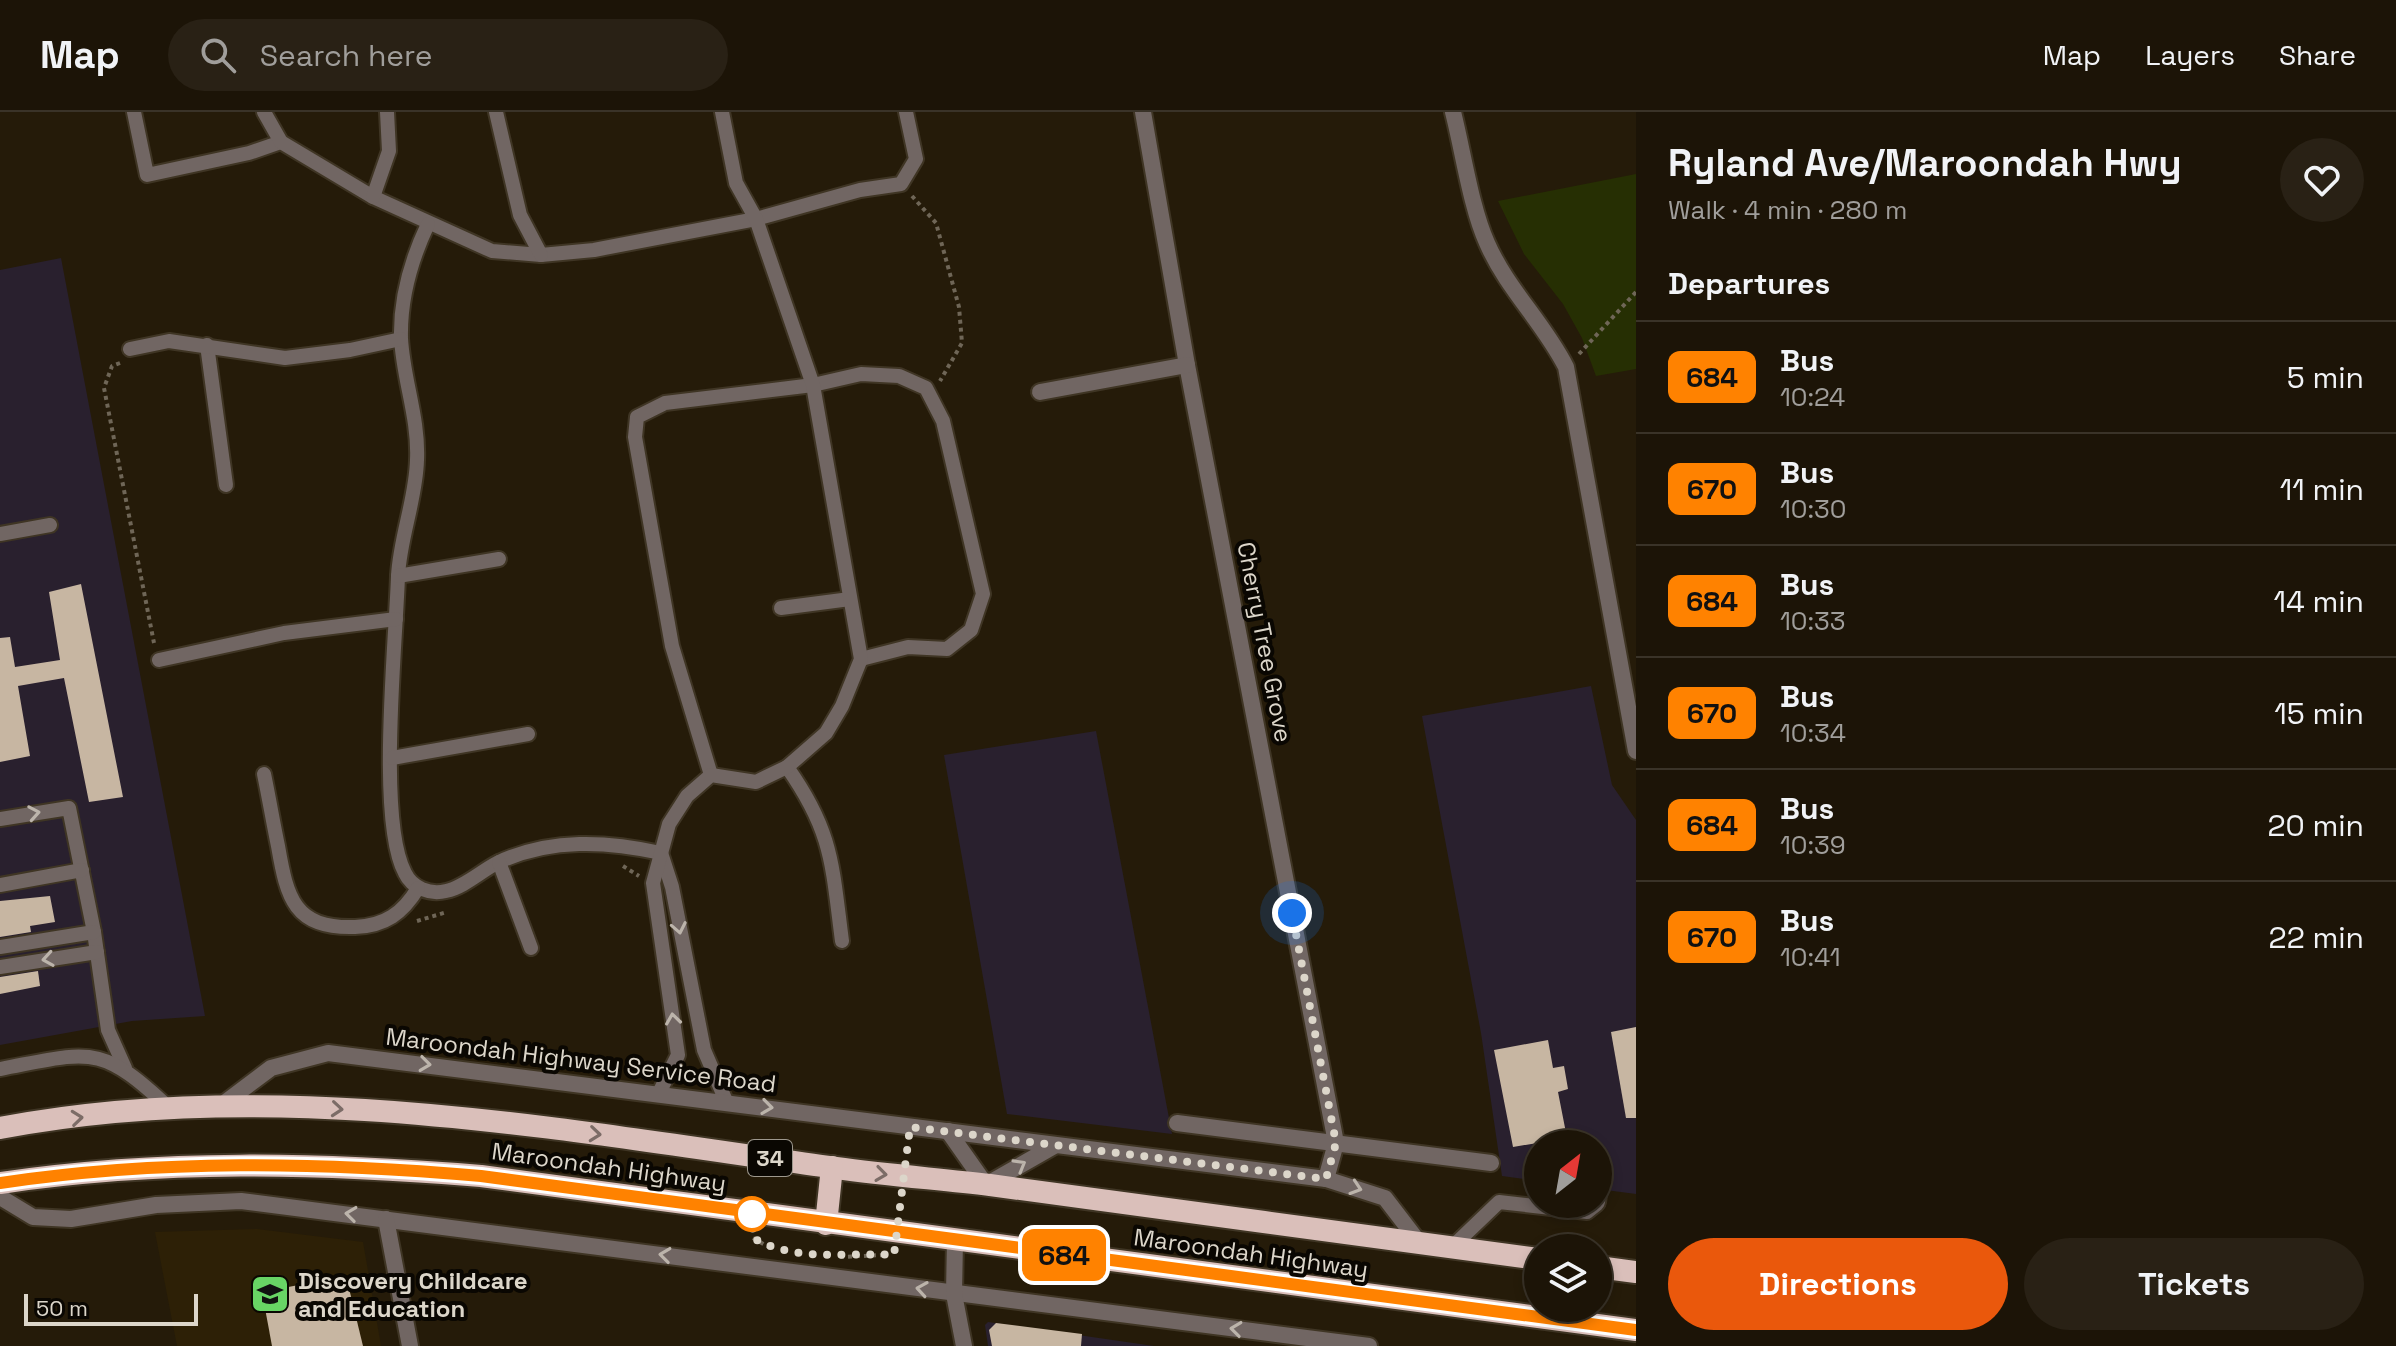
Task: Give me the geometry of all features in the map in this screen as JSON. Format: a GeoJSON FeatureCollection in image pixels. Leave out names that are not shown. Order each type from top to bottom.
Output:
{"type":"FeatureCollection","features":[{"type":"Feature","properties":{"kind":"highway","name":"Maroondah Highway"},"geometry":{"type":"LineString","coordinates":[[0,1128],[169,1108],[222,1105],[314,1107],[619,1136],[832,1167],[1524,1257]]}},
{"type":"Feature","properties":{"kind":"highway","name":"Maroondah Highway"},"geometry":{"type":"LineString","coordinates":[[0,1183],[174,1164],[338,1164],[481,1176],[1636,1330]]}},
{"type":"Feature","properties":{"kind":"highway"},"geometry":{"type":"LineString","coordinates":[[826,1224],[832,1167]]}},
{"type":"Feature","properties":{"kind":"highway"},"geometry":{"type":"LineString","coordinates":[[1612,1269],[1636,1272]]}},
{"type":"Feature","properties":{"kind":"street","name":"Cherry Tree Grove"},"geometry":{"type":"LineString","coordinates":[[1143,112],[1187,365],[1336,1143],[1326,1179]]}},
{"type":"Feature","properties":{"kind":"street"},"geometry":{"type":"LineString","coordinates":[[1453,112],[1486,242],[1512,289],[1550,335],[1566,367],[1636,751]]}},
{"type":"Feature","properties":{"kind":"street"},"geometry":{"type":"LineString","coordinates":[[1040,392],[1187,365]]}},
{"type":"Feature","properties":{"kind":"street","name":"Maroondah Highway Service Road"},"geometry":{"type":"LineString","coordinates":[[222,1105],[271,1068],[328,1053],[1326,1179],[1385,1198],[1421,1245]]}},
{"type":"Feature","properties":{"kind":"street"},"geometry":{"type":"LineString","coordinates":[[1177,1123],[1491,1163]]}},
{"type":"Feature","properties":{"kind":"street"},"geometry":{"type":"LineString","coordinates":[[948,1131],[986,1185],[1054,1146]]}},
{"type":"Feature","properties":{"kind":"street"},"geometry":{"type":"LineString","coordinates":[[0,1197],[33,1217],[71,1219],[156,1205],[241,1201],[1369,1346]]}},
{"type":"Feature","properties":{"kind":"street"},"geometry":{"type":"LineString","coordinates":[[386,1219],[410,1346]]}},
{"type":"Feature","properties":{"kind":"street"},"geometry":{"type":"LineString","coordinates":[[955,1240],[954,1294],[964,1346]]}},
{"type":"Feature","properties":{"kind":"lane"},"geometry":{"type":"LineString","coordinates":[[134,112],[147,175],[249,153],[281,142]]}},
{"type":"Feature","properties":{"kind":"lane"},"geometry":{"type":"LineString","coordinates":[[264,112],[281,142],[373,197],[492,251],[541,255],[594,250],[756,219],[860,190],[901,184],[916,159],[906,112]]}},
{"type":"Feature","properties":{"kind":"lane"},"geometry":{"type":"LineString","coordinates":[[373,197],[389,151],[387,112]]}},
{"type":"Feature","properties":{"kind":"lane"},"geometry":{"type":"LineString","coordinates":[[496,112],[520,215],[541,255]]}},
{"type":"Feature","properties":{"kind":"lane"},"geometry":{"type":"LineString","coordinates":[[711,775],[756,782],[787,767],[826,733],[842,706],[861,659],[813,385],[756,219],[736,183],[722,112]]}},
{"type":"Feature","properties":{"kind":"lane"},"geometry":{"type":"LineString","coordinates":[[428,224],[406,281],[401,339],[416,415],[417,463],[400,550],[389,791],[405,875],[418,888],[449,891],[499,862],[554,845],[585,842],[661,853]]}},
{"type":"Feature","properties":{"kind":"lane"},"geometry":{"type":"LineString","coordinates":[[130,349],[169,341],[285,358],[350,350],[401,339]]}},
{"type":"Feature","properties":{"kind":"lane"},"geometry":{"type":"LineString","coordinates":[[207,345],[226,485]]}},
{"type":"Feature","properties":{"kind":"lane"},"geometry":{"type":"LineString","coordinates":[[711,775],[672,646],[635,437],[637,417],[665,403],[813,385],[861,374],[899,376],[926,388],[943,421],[983,594],[971,630],[947,649],[908,647],[861,659]]}},
{"type":"Feature","properties":{"kind":"lane"},"geometry":{"type":"LineString","coordinates":[[0,534],[50,525]]}},
{"type":"Feature","properties":{"kind":"lane"},"geometry":{"type":"LineString","coordinates":[[398,576],[499,559]]}},
{"type":"Feature","properties":{"kind":"lane"},"geometry":{"type":"LineString","coordinates":[[781,608],[850,599]]}},
{"type":"Feature","properties":{"kind":"lane"},"geometry":{"type":"LineString","coordinates":[[159,660],[284,633],[396,619]]}},
{"type":"Feature","properties":{"kind":"lane"},"geometry":{"type":"LineString","coordinates":[[392,758],[528,734]]}},
{"type":"Feature","properties":{"kind":"lane"},"geometry":{"type":"LineString","coordinates":[[787,767],[814,805],[829,841],[842,941]]}},
{"type":"Feature","properties":{"kind":"lane"},"geometry":{"type":"LineString","coordinates":[[264,774],[284,880],[291,902],[305,916],[325,926],[379,923],[406,908],[418,888]]}},
{"type":"Feature","properties":{"kind":"lane"},"geometry":{"type":"LineString","coordinates":[[659,1093],[678,1055],[653,883],[678,809],[711,775]]}},
{"type":"Feature","properties":{"kind":"lane"},"geometry":{"type":"LineString","coordinates":[[0,819],[69,808],[94,932],[108,1030],[125,1068]]}},
{"type":"Feature","properties":{"kind":"lane"},"geometry":{"type":"LineString","coordinates":[[661,853],[672,887],[704,1050],[726,1101]]}},
{"type":"Feature","properties":{"kind":"lane"},"geometry":{"type":"LineString","coordinates":[[499,862],[531,948]]}},
{"type":"Feature","properties":{"kind":"lane"},"geometry":{"type":"LineString","coordinates":[[0,885],[82,870]]}},
{"type":"Feature","properties":{"kind":"lane"},"geometry":{"type":"LineString","coordinates":[[0,947],[94,932]]}},
{"type":"Feature","properties":{"kind":"lane"},"geometry":{"type":"LineString","coordinates":[[0,967],[97,952]]}},
{"type":"Feature","properties":{"kind":"lane"},"geometry":{"type":"LineString","coordinates":[[0,1069],[84,1053],[125,1068],[169,1108]]}},
{"type":"Feature","properties":{"kind":"lane"},"geometry":{"type":"LineString","coordinates":[[1451,1248],[1499,1202],[1524,1205]]}},
{"type":"Feature","properties":{"kind":"path"},"geometry":{"type":"LineString","coordinates":[[901,184],[936,223],[959,307],[962,343],[930,396]]}},
{"type":"Feature","properties":{"kind":"path"},"geometry":{"type":"LineString","coordinates":[[1566,367],[1636,292]]}},
{"type":"Feature","properties":{"kind":"path"},"geometry":{"type":"LineString","coordinates":[[130,349],[128,360],[112,366],[104,388],[159,660]]}},
{"type":"Feature","properties":{"kind":"path"},"geometry":{"type":"LineString","coordinates":[[837,1257],[894,1255],[896,1232]]}},
{"type":"Feature","properties":{"kind":"path"},"geometry":{"type":"LineString","coordinates":[[753,1238],[784,1252]]}},
{"type":"Feature","properties":{"kind":"shaded area"},"geometry":{"type":"Polygon","coordinates":[[[61,258],[205,1016],[132,1021],[0,1045],[0,270],[61,258]]]}},
{"type":"Feature","properties":{"kind":"shaded area"},"geometry":{"type":"Polygon","coordinates":[[[1591,686],[1612,785],[1636,820],[1636,1194],[1612,1191],[1612,1130],[1524,1130],[1524,1179],[1502,1176],[1481,1033],[1422,716],[1591,686]]]}},
{"type":"Feature","properties":{"kind":"shaded area"},"geometry":{"type":"Polygon","coordinates":[[[1096,731],[1172,1134],[1007,1114],[944,755],[1096,731]]]}},
{"type":"Feature","properties":{"kind":"shaded area","name":"Discovery Childcare and Education"},"geometry":{"type":"Polygon","coordinates":[[[257,1229],[363,1242],[381,1346],[177,1346],[155,1232],[257,1229]]]}},
{"type":"Feature","properties":{"kind":"shaded area"},"geometry":{"type":"Polygon","coordinates":[[[988,1322],[1154,1346],[988,1346],[985,1325],[988,1322]]]}},
{"type":"Feature","properties":{"kind":"green space"},"geometry":{"type":"Polygon","coordinates":[[[1636,174],[1636,369],[1596,376],[1582,338],[1563,304],[1524,254],[1498,201],[1636,174]]]}},
{"type":"Feature","properties":{"kind":"building"},"geometry":{"type":"Polygon","coordinates":[[[81,584],[123,797],[89,802],[64,678],[18,686],[30,756],[0,762],[0,638],[10,637],[15,667],[60,660],[49,592],[81,584]]]}},
{"type":"Feature","properties":{"kind":"building"},"geometry":{"type":"Polygon","coordinates":[[[50,896],[55,922],[30,926],[31,932],[0,937],[0,901],[50,896]]]}},
{"type":"Feature","properties":{"kind":"building"},"geometry":{"type":"Polygon","coordinates":[[[38,971],[40,986],[0,994],[0,977],[38,971]]]}},
{"type":"Feature","properties":{"kind":"building"},"geometry":{"type":"Polygon","coordinates":[[[1636,1027],[1636,1118],[1626,1118],[1611,1032],[1636,1027]]]}},
{"type":"Feature","properties":{"kind":"building"},"geometry":{"type":"Polygon","coordinates":[[[1548,1040],[1553,1068],[1564,1066],[1568,1089],[1558,1092],[1565,1130],[1524,1130],[1524,1145],[1513,1147],[1494,1050],[1548,1040]]]}},
{"type":"Feature","properties":{"kind":"building"},"geometry":{"type":"Polygon","coordinates":[[[346,1276],[363,1346],[272,1346],[262,1292],[346,1276]]]}},
{"type":"Feature","properties":{"kind":"building"},"geometry":{"type":"Polygon","coordinates":[[[996,1323],[1082,1334],[1081,1346],[992,1346],[989,1330],[996,1323]]]}},
{"type":"Feature","properties":{"kind":"bus line","name":"684"},"geometry":{"type":"LineString","coordinates":[[0,1183],[67,1173],[174,1164],[338,1164],[481,1176],[1636,1330]]}},
{"type":"Feature","properties":{"kind":"place","name":"Discovery Childcare and Education"},"geometry":{"type":"Point","coordinates":[270,1294]}},
{"type":"Feature","properties":{"kind":"route"},"geometry":{"type":"LineString","coordinates":[[752,1214],[753,1238],[775,1250],[837,1257],[894,1255],[910,1127],[1326,1179],[1336,1143],[1292,913]]}}]}
